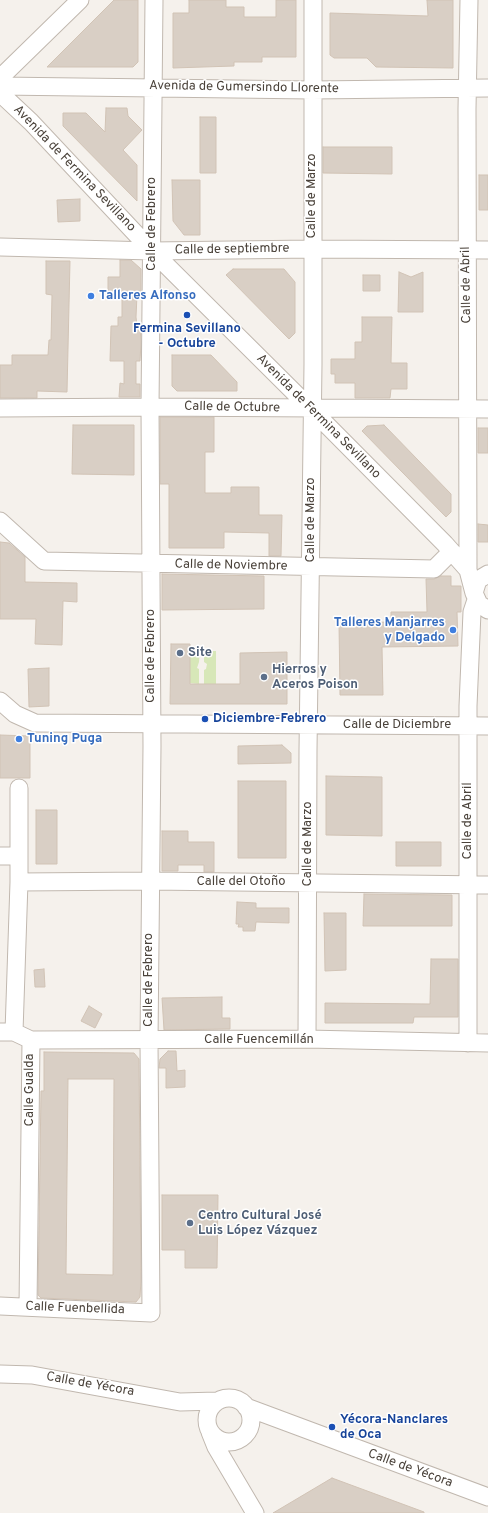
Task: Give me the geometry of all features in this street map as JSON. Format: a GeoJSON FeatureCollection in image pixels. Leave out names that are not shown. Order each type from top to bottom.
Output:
{"type":"FeatureCollection","features":[{"type":"Feature","properties":{"kind":"street"},"geometry":{"type":"LineString","coordinates":[[0,78],[80,0]]}},
{"type":"Feature","properties":{"kind":"street","name":"Calle de Febrero"},"geometry":{"type":"LineString","coordinates":[[151,1313],[149,1041],[151,725],[150,407],[154,0]]}},
{"type":"Feature","properties":{"kind":"street","name":"Calle de Marzo"},"geometry":{"type":"LineString","coordinates":[[307,1039],[312,409],[313,0]]}},
{"type":"Feature","properties":{"kind":"street","name":"Calle de Abril"},"geometry":{"type":"LineString","coordinates":[[468,570],[469,410],[467,88],[469,0]]}},
{"type":"Feature","properties":{"kind":"street","name":"Avenida de Gumersindo Llorente"},"geometry":{"type":"LineString","coordinates":[[0,86],[153,86],[312,90],[488,88]]}},
{"type":"Feature","properties":{"kind":"street","name":"Avenida de Fermina Sevillano"},"geometry":{"type":"LineString","coordinates":[[0,93],[31,122],[152,251],[312,409],[468,570],[479,601]]}},
{"type":"Feature","properties":{"kind":"street","name":"Calle de septiembre"},"geometry":{"type":"LineString","coordinates":[[0,247],[152,251],[312,249],[488,250]]}},
{"type":"Feature","properties":{"kind":"street","name":"Calle de Octubre"},"geometry":{"type":"LineString","coordinates":[[0,408],[150,407],[488,409]]}},
{"type":"Feature","properties":{"kind":"street","name":"Calle de Noviembre"},"geometry":{"type":"LineString","coordinates":[[0,521],[7,534],[44,561],[311,568],[434,569],[451,552]]}},
{"type":"Feature","properties":{"kind":"street"},"geometry":{"type":"LineString","coordinates":[[468,570],[488,573]]}},
{"type":"Feature","properties":{"kind":"street"},"geometry":{"type":"LineString","coordinates":[[479,601],[478,580],[488,573]]}},
{"type":"Feature","properties":{"kind":"street","name":"Calle de Abril"},"geometry":{"type":"LineString","coordinates":[[468,1042],[468,726],[472,612],[479,601]]}},
{"type":"Feature","properties":{"kind":"street","name":"Calle de Diciembre"},"geometry":{"type":"LineString","coordinates":[[0,701],[15,714],[35,723],[151,725],[309,724],[488,726]]}},
{"type":"Feature","properties":{"kind":"street","name":"Calle Gualda"},"geometry":{"type":"LineString","coordinates":[[18,788],[19,882],[7,1032],[31,1040],[28,1307]]}},
{"type":"Feature","properties":{"kind":"street"},"geometry":{"type":"LineString","coordinates":[[0,856],[19,856]]}},
{"type":"Feature","properties":{"kind":"street","name":"Calle del Otoño"},"geometry":{"type":"LineString","coordinates":[[19,882],[308,882],[488,885]]}},
{"type":"Feature","properties":{"kind":"street","name":"Calle Fuencemillán"},"geometry":{"type":"LineString","coordinates":[[31,1040],[149,1041],[307,1039],[488,1043]]}},
{"type":"Feature","properties":{"kind":"street","name":"Calle Fuenbellida"},"geometry":{"type":"LineString","coordinates":[[0,1306],[151,1313]]}},
{"type":"Feature","properties":{"kind":"street","name":"Calle de Yécora"},"geometry":{"type":"LineString","coordinates":[[0,1374],[32,1375],[180,1402],[218,1401]]}},
{"type":"Feature","properties":{"kind":"street"},"geometry":{"type":"LineString","coordinates":[[209,1427],[216,1438],[224,1441],[232,1441],[241,1438],[247,1431],[250,1422],[250,1413],[246,1407],[234,1399],[225,1398],[218,1401],[210,1410],[209,1427],[216,1447],[255,1513]]}},
{"type":"Feature","properties":{"kind":"street","name":"Calle de Yécora"},"geometry":{"type":"LineString","coordinates":[[180,1402],[209,1427]]}},
{"type":"Feature","properties":{"kind":"street","name":"Calle de Yécora"},"geometry":{"type":"LineString","coordinates":[[246,1407],[266,1413],[287,1423],[488,1497]]}},
{"type":"Feature","properties":{"kind":"street","name":"Calle de Yécora"},"geometry":{"type":"LineString","coordinates":[[247,1431],[268,1425],[287,1423]]}},
{"type":"Feature","properties":{"kind":"street"},"geometry":{"type":"LineString","coordinates":[[232,1441],[234,1477]]}},
{"type":"Feature","properties":{"kind":"green space"},"geometry":{"type":"Polygon","coordinates":[[[190,651],[200,651],[197,668],[199,669],[199,684],[190,683],[190,651]]]}},
{"type":"Feature","properties":{"kind":"green space"},"geometry":{"type":"Polygon","coordinates":[[[204,651],[216,651],[216,684],[204,684],[204,670],[206,669],[207,664],[204,662],[204,651]]]}},
{"type":"Feature","properties":{"kind":"building"},"geometry":{"type":"Polygon","coordinates":[[[114,0],[138,0],[138,62],[133,67],[47,67],[114,0]]]}},
{"type":"Feature","properties":{"kind":"building"},"geometry":{"type":"Polygon","coordinates":[[[189,0],[226,0],[226,7],[244,7],[244,17],[276,17],[276,0],[296,0],[296,57],[262,57],[262,62],[234,62],[234,66],[173,68],[173,13],[189,13],[189,0]]]}},
{"type":"Feature","properties":{"kind":"building"},"geometry":{"type":"Polygon","coordinates":[[[427,0],[453,0],[453,68],[376,67],[367,58],[334,58],[330,55],[330,13],[428,16],[427,0]]]}},
{"type":"Feature","properties":{"kind":"building"},"geometry":{"type":"Polygon","coordinates":[[[106,108],[127,108],[128,116],[142,130],[123,150],[137,165],[137,201],[63,126],[63,113],[86,113],[105,132],[106,108]]]}},
{"type":"Feature","properties":{"kind":"building"},"geometry":{"type":"Polygon","coordinates":[[[200,117],[216,117],[216,173],[200,173],[200,117]]]}},
{"type":"Feature","properties":{"kind":"building"},"geometry":{"type":"Polygon","coordinates":[[[323,147],[392,147],[392,174],[323,173],[323,147]]]}},
{"type":"Feature","properties":{"kind":"building"},"geometry":{"type":"Polygon","coordinates":[[[479,175],[488,175],[488,210],[479,210],[479,175]]]}},
{"type":"Feature","properties":{"kind":"building"},"geometry":{"type":"Polygon","coordinates":[[[172,180],[200,180],[200,235],[184,235],[173,221],[172,180]]]}},
{"type":"Feature","properties":{"kind":"building"},"geometry":{"type":"Polygon","coordinates":[[[80,199],[80,221],[58,222],[57,200],[80,199]]]}},
{"type":"Feature","properties":{"kind":"building"},"geometry":{"type":"Polygon","coordinates":[[[120,260],[131,260],[141,269],[141,295],[137,295],[136,317],[137,326],[140,326],[141,343],[140,361],[136,361],[136,384],[140,384],[140,397],[119,397],[120,383],[124,384],[124,361],[110,361],[111,326],[118,326],[118,317],[122,317],[122,294],[108,294],[108,277],[120,277],[120,260]]]}},
{"type":"Feature","properties":{"kind":"building"},"geometry":{"type":"Polygon","coordinates":[[[46,261],[70,261],[67,392],[37,391],[37,398],[0,398],[0,365],[12,365],[12,355],[48,355],[49,340],[51,340],[52,295],[46,294],[46,261]]]}},
{"type":"Feature","properties":{"kind":"building"},"geometry":{"type":"Polygon","coordinates":[[[233,269],[284,269],[295,282],[295,333],[289,339],[226,275],[233,269]]]}},
{"type":"Feature","properties":{"kind":"building"},"geometry":{"type":"Polygon","coordinates":[[[399,272],[411,277],[423,272],[423,312],[398,312],[399,272]]]}},
{"type":"Feature","properties":{"kind":"building"},"geometry":{"type":"Polygon","coordinates":[[[363,275],[380,275],[380,291],[363,291],[363,275]]]}},
{"type":"Feature","properties":{"kind":"building"},"geometry":{"type":"Polygon","coordinates":[[[362,317],[392,317],[391,363],[407,363],[407,389],[391,389],[390,398],[355,398],[355,383],[335,383],[335,374],[331,374],[331,359],[355,359],[355,342],[362,342],[362,317]]]}},
{"type":"Feature","properties":{"kind":"building"},"geometry":{"type":"Polygon","coordinates":[[[172,355],[211,355],[237,382],[237,391],[177,391],[172,386],[172,355]]]}},
{"type":"Feature","properties":{"kind":"building"},"geometry":{"type":"Polygon","coordinates":[[[160,417],[214,417],[214,452],[205,452],[205,493],[231,493],[231,487],[259,487],[259,515],[282,515],[281,556],[269,556],[269,533],[224,532],[224,548],[169,548],[169,484],[160,484],[160,417]]]}},
{"type":"Feature","properties":{"kind":"building"},"geometry":{"type":"Polygon","coordinates":[[[73,425],[134,425],[134,475],[72,474],[73,425]]]}},
{"type":"Feature","properties":{"kind":"building"},"geometry":{"type":"Polygon","coordinates":[[[384,425],[451,494],[451,512],[446,517],[362,431],[367,426],[384,425]]]}},
{"type":"Feature","properties":{"kind":"building"},"geometry":{"type":"Polygon","coordinates":[[[478,428],[488,428],[488,453],[478,453],[478,428]]]}},
{"type":"Feature","properties":{"kind":"building"},"geometry":{"type":"Polygon","coordinates":[[[478,524],[488,525],[488,542],[478,542],[478,524]]]}},
{"type":"Feature","properties":{"kind":"building"},"geometry":{"type":"Polygon","coordinates":[[[0,542],[9,543],[25,557],[25,582],[77,583],[77,602],[63,601],[62,645],[35,644],[36,619],[0,619],[0,542]]]}},
{"type":"Feature","properties":{"kind":"building"},"geometry":{"type":"Polygon","coordinates":[[[162,574],[264,576],[264,609],[162,610],[162,574]]]}},
{"type":"Feature","properties":{"kind":"building"},"geometry":{"type":"Polygon","coordinates":[[[441,576],[451,576],[451,586],[461,586],[461,612],[457,612],[458,646],[382,647],[383,695],[340,695],[339,623],[391,622],[391,612],[427,612],[426,579],[434,579],[441,576]]]}},
{"type":"Feature","properties":{"kind":"building"},"geometry":{"type":"Polygon","coordinates":[[[171,644],[190,644],[190,684],[240,684],[240,653],[287,652],[287,704],[170,704],[171,644]]]}},
{"type":"Feature","properties":{"kind":"building"},"geometry":{"type":"Polygon","coordinates":[[[49,668],[49,706],[29,707],[28,669],[49,668]]]}},
{"type":"Feature","properties":{"kind":"building"},"geometry":{"type":"Polygon","coordinates":[[[0,735],[30,736],[30,778],[0,778],[0,735]]]}},
{"type":"Feature","properties":{"kind":"building"},"geometry":{"type":"Polygon","coordinates":[[[282,745],[291,753],[291,763],[238,764],[238,746],[282,745]]]}},
{"type":"Feature","properties":{"kind":"building"},"geometry":{"type":"Polygon","coordinates":[[[326,776],[382,777],[382,836],[326,835],[326,776]]]}},
{"type":"Feature","properties":{"kind":"building"},"geometry":{"type":"Polygon","coordinates":[[[238,781],[286,781],[286,858],[238,858],[238,781]]]}},
{"type":"Feature","properties":{"kind":"building"},"geometry":{"type":"Polygon","coordinates":[[[36,810],[57,810],[57,864],[36,864],[36,810]]]}},
{"type":"Feature","properties":{"kind":"building"},"geometry":{"type":"Polygon","coordinates":[[[162,831],[188,831],[188,842],[214,842],[214,872],[204,872],[204,865],[178,865],[178,871],[162,871],[162,831]]]}},
{"type":"Feature","properties":{"kind":"building"},"geometry":{"type":"Polygon","coordinates":[[[396,842],[441,842],[441,866],[396,866],[396,842]]]}},
{"type":"Feature","properties":{"kind":"building"},"geometry":{"type":"Polygon","coordinates":[[[364,894],[452,895],[452,926],[363,926],[364,894]]]}},
{"type":"Feature","properties":{"kind":"building"},"geometry":{"type":"Polygon","coordinates":[[[237,902],[256,903],[256,908],[289,908],[289,923],[256,922],[255,931],[243,931],[243,927],[238,927],[239,924],[236,924],[237,902]]]}},
{"type":"Feature","properties":{"kind":"building"},"geometry":{"type":"Polygon","coordinates":[[[324,913],[346,913],[346,970],[325,971],[324,913]]]}},
{"type":"Feature","properties":{"kind":"building"},"geometry":{"type":"Polygon","coordinates":[[[431,959],[458,959],[458,1017],[414,1017],[413,1023],[325,1023],[325,1003],[430,1004],[431,959]]]}},
{"type":"Feature","properties":{"kind":"building"},"geometry":{"type":"Polygon","coordinates":[[[44,969],[45,987],[35,987],[34,970],[44,969]]]}},
{"type":"Feature","properties":{"kind":"building"},"geometry":{"type":"Polygon","coordinates":[[[222,997],[222,1018],[230,1018],[230,1029],[164,1030],[162,998],[222,997]]]}},
{"type":"Feature","properties":{"kind":"building"},"geometry":{"type":"Polygon","coordinates":[[[89,1006],[102,1014],[95,1028],[81,1021],[89,1006]]]}},
{"type":"Feature","properties":{"kind":"building"},"geometry":{"type":"Polygon","coordinates":[[[168,1051],[176,1051],[177,1071],[185,1070],[185,1087],[166,1088],[166,1068],[159,1068],[160,1059],[168,1051]]]}},
{"type":"Feature","properties":{"kind":"building"},"geometry":{"type":"Polygon","coordinates":[[[44,1052],[134,1053],[139,1059],[141,1280],[140,1297],[136,1302],[41,1298],[38,1295],[41,1091],[44,1091],[44,1052]],[[68,1079],[66,1274],[113,1275],[114,1079],[68,1079]]]}},
{"type":"Feature","properties":{"kind":"building","name":"Centro Cultural José Luis López Vázquez"},"geometry":{"type":"Polygon","coordinates":[[[162,1195],[218,1195],[217,1268],[185,1268],[185,1250],[162,1250],[162,1195]]]}},
{"type":"Feature","properties":{"kind":"building"},"geometry":{"type":"Polygon","coordinates":[[[332,1478],[424,1512],[424,1513],[273,1513],[332,1478]]]}},
{"type":"Feature","properties":{"kind":"place","name":"Talleres Alfonso"},"geometry":{"type":"Point","coordinates":[91,296]}},
{"type":"Feature","properties":{"kind":"place","name":"Fermina Sevillano - Octubre"},"geometry":{"type":"Point","coordinates":[187,315]}},
{"type":"Feature","properties":{"kind":"place","name":"Talleres Manjarres y Delgado"},"geometry":{"type":"Point","coordinates":[453,630]}},
{"type":"Feature","properties":{"kind":"place","name":"Site"},"geometry":{"type":"Point","coordinates":[180,653]}},
{"type":"Feature","properties":{"kind":"place","name":"Hierros y Aceros Poison"},"geometry":{"type":"Point","coordinates":[264,677]}},
{"type":"Feature","properties":{"kind":"place","name":"Diciembre-Febrero"},"geometry":{"type":"Point","coordinates":[205,719]}},
{"type":"Feature","properties":{"kind":"place","name":"Tuning Puga"},"geometry":{"type":"Point","coordinates":[19,739]}},
{"type":"Feature","properties":{"kind":"place","name":"Centro Cultural José Luis López Vázquez"},"geometry":{"type":"Point","coordinates":[190,1223]}},
{"type":"Feature","properties":{"kind":"place","name":"Yécora-Nanclares de Oca"},"geometry":{"type":"Point","coordinates":[332,1427]}}]}
